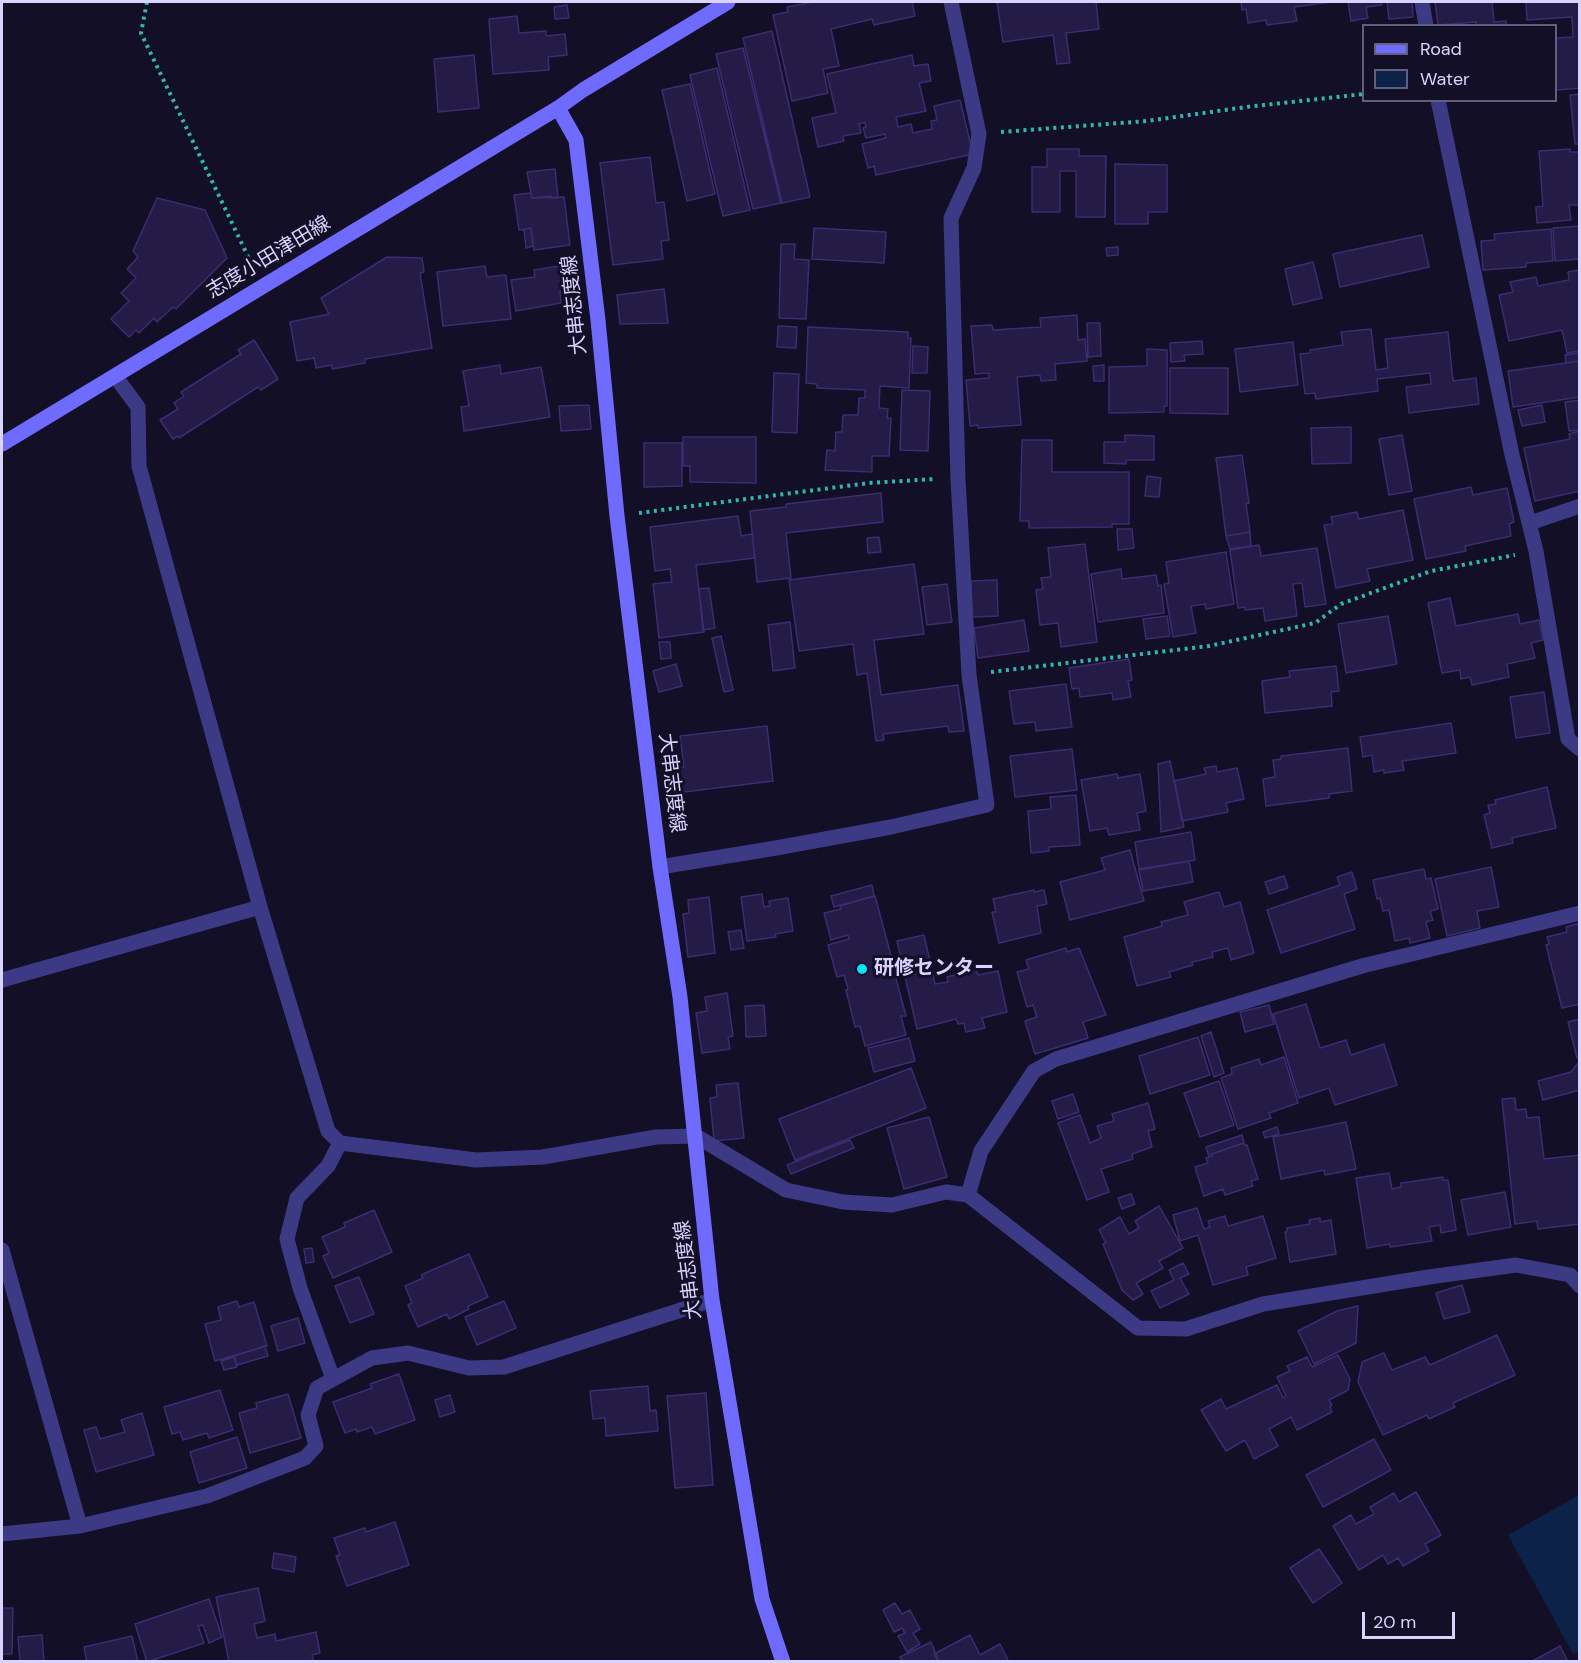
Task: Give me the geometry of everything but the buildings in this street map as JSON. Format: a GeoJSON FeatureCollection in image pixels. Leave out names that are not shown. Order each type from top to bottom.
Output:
{"type":"FeatureCollection","features":[{"type":"Feature","properties":{"kind":"main road"},"geometry":{"type":"LineString","coordinates":[[558,108],[592,84],[728,2]]}},
{"type":"Feature","properties":{"kind":"main road","name":"志度小田津田線"},"geometry":{"type":"LineString","coordinates":[[2,444],[558,108]]}},
{"type":"Feature","properties":{"kind":"main road","name":"大串志度線"},"geometry":{"type":"LineString","coordinates":[[558,108],[576,140],[598,320],[617,516],[660,867],[680,997],[712,1300],[762,1599],[783,1662]]}},
{"type":"Feature","properties":{"kind":"street"},"geometry":{"type":"LineString","coordinates":[[660,867],[879,829],[987,805],[969,675],[958,479],[951,218],[974,168],[979,134],[951,2]]}},
{"type":"Feature","properties":{"kind":"street"},"geometry":{"type":"LineString","coordinates":[[1422,2],[1426,24]]}},
{"type":"Feature","properties":{"kind":"street"},"geometry":{"type":"LineString","coordinates":[[1438,102],[1512,455],[1536,551],[1568,739],[1580,749]]}},
{"type":"Feature","properties":{"kind":"street"},"geometry":{"type":"LineString","coordinates":[[115,376],[138,406],[139,466],[260,907],[328,1131],[340,1143],[476,1160],[543,1158],[656,1137],[696,1136],[786,1190],[843,1202],[892,1205],[946,1192],[968,1195],[1138,1328],[1186,1329],[1263,1304],[1429,1276],[1516,1265],[1570,1275],[1580,1287]]}},
{"type":"Feature","properties":{"kind":"street"},"geometry":{"type":"LineString","coordinates":[[1530,523],[1580,506]]}},
{"type":"Feature","properties":{"kind":"street"},"geometry":{"type":"LineString","coordinates":[[2,980],[260,907]]}},
{"type":"Feature","properties":{"kind":"street"},"geometry":{"type":"LineString","coordinates":[[968,1195],[981,1151],[1034,1071],[1056,1059],[1362,966],[1580,913]]}},
{"type":"Feature","properties":{"kind":"street"},"geometry":{"type":"LineString","coordinates":[[333,1379],[300,1288],[287,1239],[297,1198],[328,1166],[340,1143]]}},
{"type":"Feature","properties":{"kind":"street"},"geometry":{"type":"LineString","coordinates":[[2,1250],[80,1526]]}},
{"type":"Feature","properties":{"kind":"street"},"geometry":{"type":"LineString","coordinates":[[2,1534],[80,1526],[207,1496],[305,1458],[316,1446],[308,1415],[317,1388],[372,1358],[408,1353],[469,1368],[504,1367],[712,1300]]}},
{"type":"Feature","properties":{"kind":"path"},"geometry":{"type":"LineString","coordinates":[[147,2],[141,33],[262,287]]}},
{"type":"Feature","properties":{"kind":"path"},"geometry":{"type":"LineString","coordinates":[[979,134],[1147,121],[1246,106],[1362,94]]}},
{"type":"Feature","properties":{"kind":"path"},"geometry":{"type":"LineString","coordinates":[[617,516],[869,483],[919,478],[958,479]]}},
{"type":"Feature","properties":{"kind":"path"},"geometry":{"type":"LineString","coordinates":[[969,675],[1209,646],[1315,623],[1341,604],[1431,571],[1536,551]]}},
{"type":"Feature","properties":{"kind":"water"},"geometry":{"type":"Polygon","coordinates":[[[1579,1495],[1580,1650],[1573,1654],[1508,1535],[1579,1495]]]}},
{"type":"Feature","properties":{"kind":"place","name":"研修センター"},"geometry":{"type":"Point","coordinates":[862,969]}}]}
